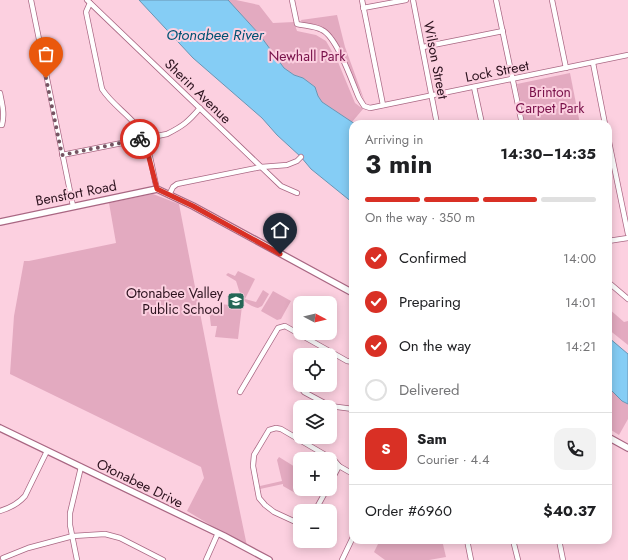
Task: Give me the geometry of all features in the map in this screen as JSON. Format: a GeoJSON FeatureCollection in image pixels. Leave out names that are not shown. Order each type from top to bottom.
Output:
{"type":"FeatureCollection","features":[{"type":"Feature","properties":{"kind":"street"},"geometry":{"type":"LineString","coordinates":[[31,0],[73,206]]}},
{"type":"Feature","properties":{"kind":"street","name":"Lock Street"},"geometry":{"type":"LineString","coordinates":[[292,0],[297,24],[322,30],[330,37],[337,47],[359,98],[364,106],[370,108],[628,55]]}},
{"type":"Feature","properties":{"kind":"street"},"geometry":{"type":"LineString","coordinates":[[362,0],[383,105]]}},
{"type":"Feature","properties":{"kind":"street"},"geometry":{"type":"LineString","coordinates":[[363,8],[406,0]]}},
{"type":"Feature","properties":{"kind":"street","name":"Wilson Street"},"geometry":{"type":"LineString","coordinates":[[413,0],[436,120]]}},
{"type":"Feature","properties":{"kind":"street"},"geometry":{"type":"LineString","coordinates":[[496,0],[521,120]]}},
{"type":"Feature","properties":{"kind":"street"},"geometry":{"type":"LineString","coordinates":[[552,0],[566,68]]}},
{"type":"Feature","properties":{"kind":"street"},"geometry":{"type":"LineString","coordinates":[[88,1],[86,12],[102,89],[107,97],[137,126],[144,138],[157,189],[193,206],[349,291]]}},
{"type":"Feature","properties":{"kind":"street","name":"Sherin Avenue"},"geometry":{"type":"LineString","coordinates":[[88,1],[281,186],[297,194]]}},
{"type":"Feature","properties":{"kind":"street"},"geometry":{"type":"LineString","coordinates":[[423,48],[503,31]]}},
{"type":"Feature","properties":{"kind":"street"},"geometry":{"type":"LineString","coordinates":[[593,63],[604,120]]}},
{"type":"Feature","properties":{"kind":"street"},"geometry":{"type":"LineString","coordinates":[[474,87],[481,120]]}},
{"type":"Feature","properties":{"kind":"street"},"geometry":{"type":"LineString","coordinates":[[0,93],[4,110],[4,118],[2,125],[0,125]]}},
{"type":"Feature","properties":{"kind":"street"},"geometry":{"type":"LineString","coordinates":[[62,155],[167,134],[187,123],[200,108]]}},
{"type":"Feature","properties":{"kind":"street"},"geometry":{"type":"LineString","coordinates":[[612,156],[628,234]]}},
{"type":"Feature","properties":{"kind":"street"},"geometry":{"type":"LineString","coordinates":[[169,195],[173,187],[178,184],[261,167],[287,165],[297,161],[301,157]]}},
{"type":"Feature","properties":{"kind":"street","name":"Bensfort Road"},"geometry":{"type":"LineString","coordinates":[[0,222],[157,189]]}},
{"type":"Feature","properties":{"kind":"street"},"geometry":{"type":"LineString","coordinates":[[612,240],[628,238]]}},
{"type":"Feature","properties":{"kind":"street"},"geometry":{"type":"LineString","coordinates":[[612,285],[628,299]]}},
{"type":"Feature","properties":{"kind":"street"},"geometry":{"type":"LineString","coordinates":[[240,392],[278,328],[285,326],[322,348]]}},
{"type":"Feature","properties":{"kind":"street"},"geometry":{"type":"LineString","coordinates":[[337,356],[349,361]]}},
{"type":"Feature","properties":{"kind":"street"},"geometry":{"type":"LineString","coordinates":[[304,392],[330,406],[349,408]]}},
{"type":"Feature","properties":{"kind":"street","name":"Otonabee Drive"},"geometry":{"type":"LineString","coordinates":[[0,428],[218,533],[269,560]]}},
{"type":"Feature","properties":{"kind":"street"},"geometry":{"type":"LineString","coordinates":[[293,521],[274,512],[259,498],[253,466],[254,456],[269,430],[276,428],[281,429],[334,460],[339,466],[349,472]]}},
{"type":"Feature","properties":{"kind":"street"},"geometry":{"type":"LineString","coordinates":[[612,439],[628,448]]}},
{"type":"Feature","properties":{"kind":"street"},"geometry":{"type":"LineString","coordinates":[[0,511],[13,506],[25,496],[47,451]]}},
{"type":"Feature","properties":{"kind":"street"},"geometry":{"type":"LineString","coordinates":[[337,470],[339,466]]}},
{"type":"Feature","properties":{"kind":"street"},"geometry":{"type":"LineString","coordinates":[[78,560],[70,525],[70,513],[81,467]]}},
{"type":"Feature","properties":{"kind":"street"},"geometry":{"type":"LineString","coordinates":[[206,560],[218,533]]}},
{"type":"Feature","properties":{"kind":"street"},"geometry":{"type":"LineString","coordinates":[[0,552],[3,559],[28,548],[73,536],[105,534],[112,535],[164,560]]}},
{"type":"Feature","properties":{"kind":"street"},"geometry":{"type":"LineString","coordinates":[[343,560],[350,544]]}},
{"type":"Feature","properties":{"kind":"street"},"geometry":{"type":"LineString","coordinates":[[468,544],[471,560]]}},
{"type":"Feature","properties":{"kind":"street"},"geometry":{"type":"LineString","coordinates":[[515,544],[518,560]]}},
{"type":"Feature","properties":{"kind":"street"},"geometry":{"type":"LineString","coordinates":[[560,544],[563,560]]}},
{"type":"Feature","properties":{"kind":"green space","name":"Newhall Park"},"geometry":{"type":"Polygon","coordinates":[[[228,0],[236,0],[259,5],[273,23],[294,22],[297,31],[316,35],[326,41],[338,62],[355,103],[363,109],[354,120],[349,120],[322,102],[315,87],[303,78],[294,75],[284,68],[259,34],[228,0]]]}},
{"type":"Feature","properties":{"kind":"green space"},"geometry":{"type":"Polygon","coordinates":[[[337,15],[345,47],[365,102],[333,36],[319,26],[302,23],[301,20],[337,15]]]}},
{"type":"Feature","properties":{"kind":"green space","name":"Brinton Carpet Park"},"geometry":{"type":"Polygon","coordinates":[[[570,73],[579,120],[524,120],[517,84],[570,73]]]}},
{"type":"Feature","properties":{"kind":"green space"},"geometry":{"type":"Polygon","coordinates":[[[153,194],[179,204],[247,546],[187,511],[204,478],[201,467],[10,374],[14,316],[24,261],[116,243],[109,203],[153,194]]]}},
{"type":"Feature","properties":{"kind":"green space"},"geometry":{"type":"Polygon","coordinates":[[[238,271],[255,279],[245,299],[256,302],[263,290],[269,294],[262,306],[258,308],[248,304],[242,298],[236,281],[226,275],[228,273],[235,276],[238,271]]]}},
{"type":"Feature","properties":{"kind":"green space"},"geometry":{"type":"Polygon","coordinates":[[[273,291],[291,301],[281,319],[277,320],[261,311],[273,291]]]}},
{"type":"Feature","properties":{"kind":"green space"},"geometry":{"type":"Polygon","coordinates":[[[219,304],[242,306],[238,339],[215,337],[217,326],[211,326],[209,310],[219,307],[219,304]]]}},
{"type":"Feature","properties":{"kind":"green space"},"geometry":{"type":"Polygon","coordinates":[[[612,312],[624,322],[628,321],[628,345],[612,332],[612,312]]]}},
{"type":"Feature","properties":{"kind":"green space"},"geometry":{"type":"Polygon","coordinates":[[[612,391],[622,401],[628,404],[628,419],[619,435],[612,431],[612,391]]]}},
{"type":"Feature","properties":{"kind":"green space"},"geometry":{"type":"Polygon","coordinates":[[[279,457],[293,466],[293,492],[283,486],[283,484],[260,489],[260,486],[282,481],[277,460],[279,457]]]}},
{"type":"Feature","properties":{"kind":"green space"},"geometry":{"type":"Polygon","coordinates":[[[378,544],[443,544],[446,557],[429,560],[385,560],[374,552],[378,544]]]}},
{"type":"Feature","properties":{"kind":"water","name":"Otonabee River"},"geometry":{"type":"Polygon","coordinates":[[[139,0],[228,0],[259,34],[284,68],[294,75],[303,78],[315,87],[322,102],[349,120],[349,200],[311,169],[262,118],[193,58],[139,0]]]}},
{"type":"Feature","properties":{"kind":"water"},"geometry":{"type":"Polygon","coordinates":[[[612,340],[628,354],[628,404],[622,401],[612,391],[612,340]]]}},
{"type":"Feature","properties":{"kind":"way so far"},"geometry":{"type":"LineString","coordinates":[[46,78],[62,155],[140,139]]}},
{"type":"Feature","properties":{"kind":"place","name":"Otonabee Valley Public School"},"geometry":{"type":"Point","coordinates":[236,301]}},
{"type":"Feature","properties":{"kind":"route"},"geometry":{"type":"LineString","coordinates":[[140,139],[144,138],[157,189],[193,206],[280,254]]}}]}
